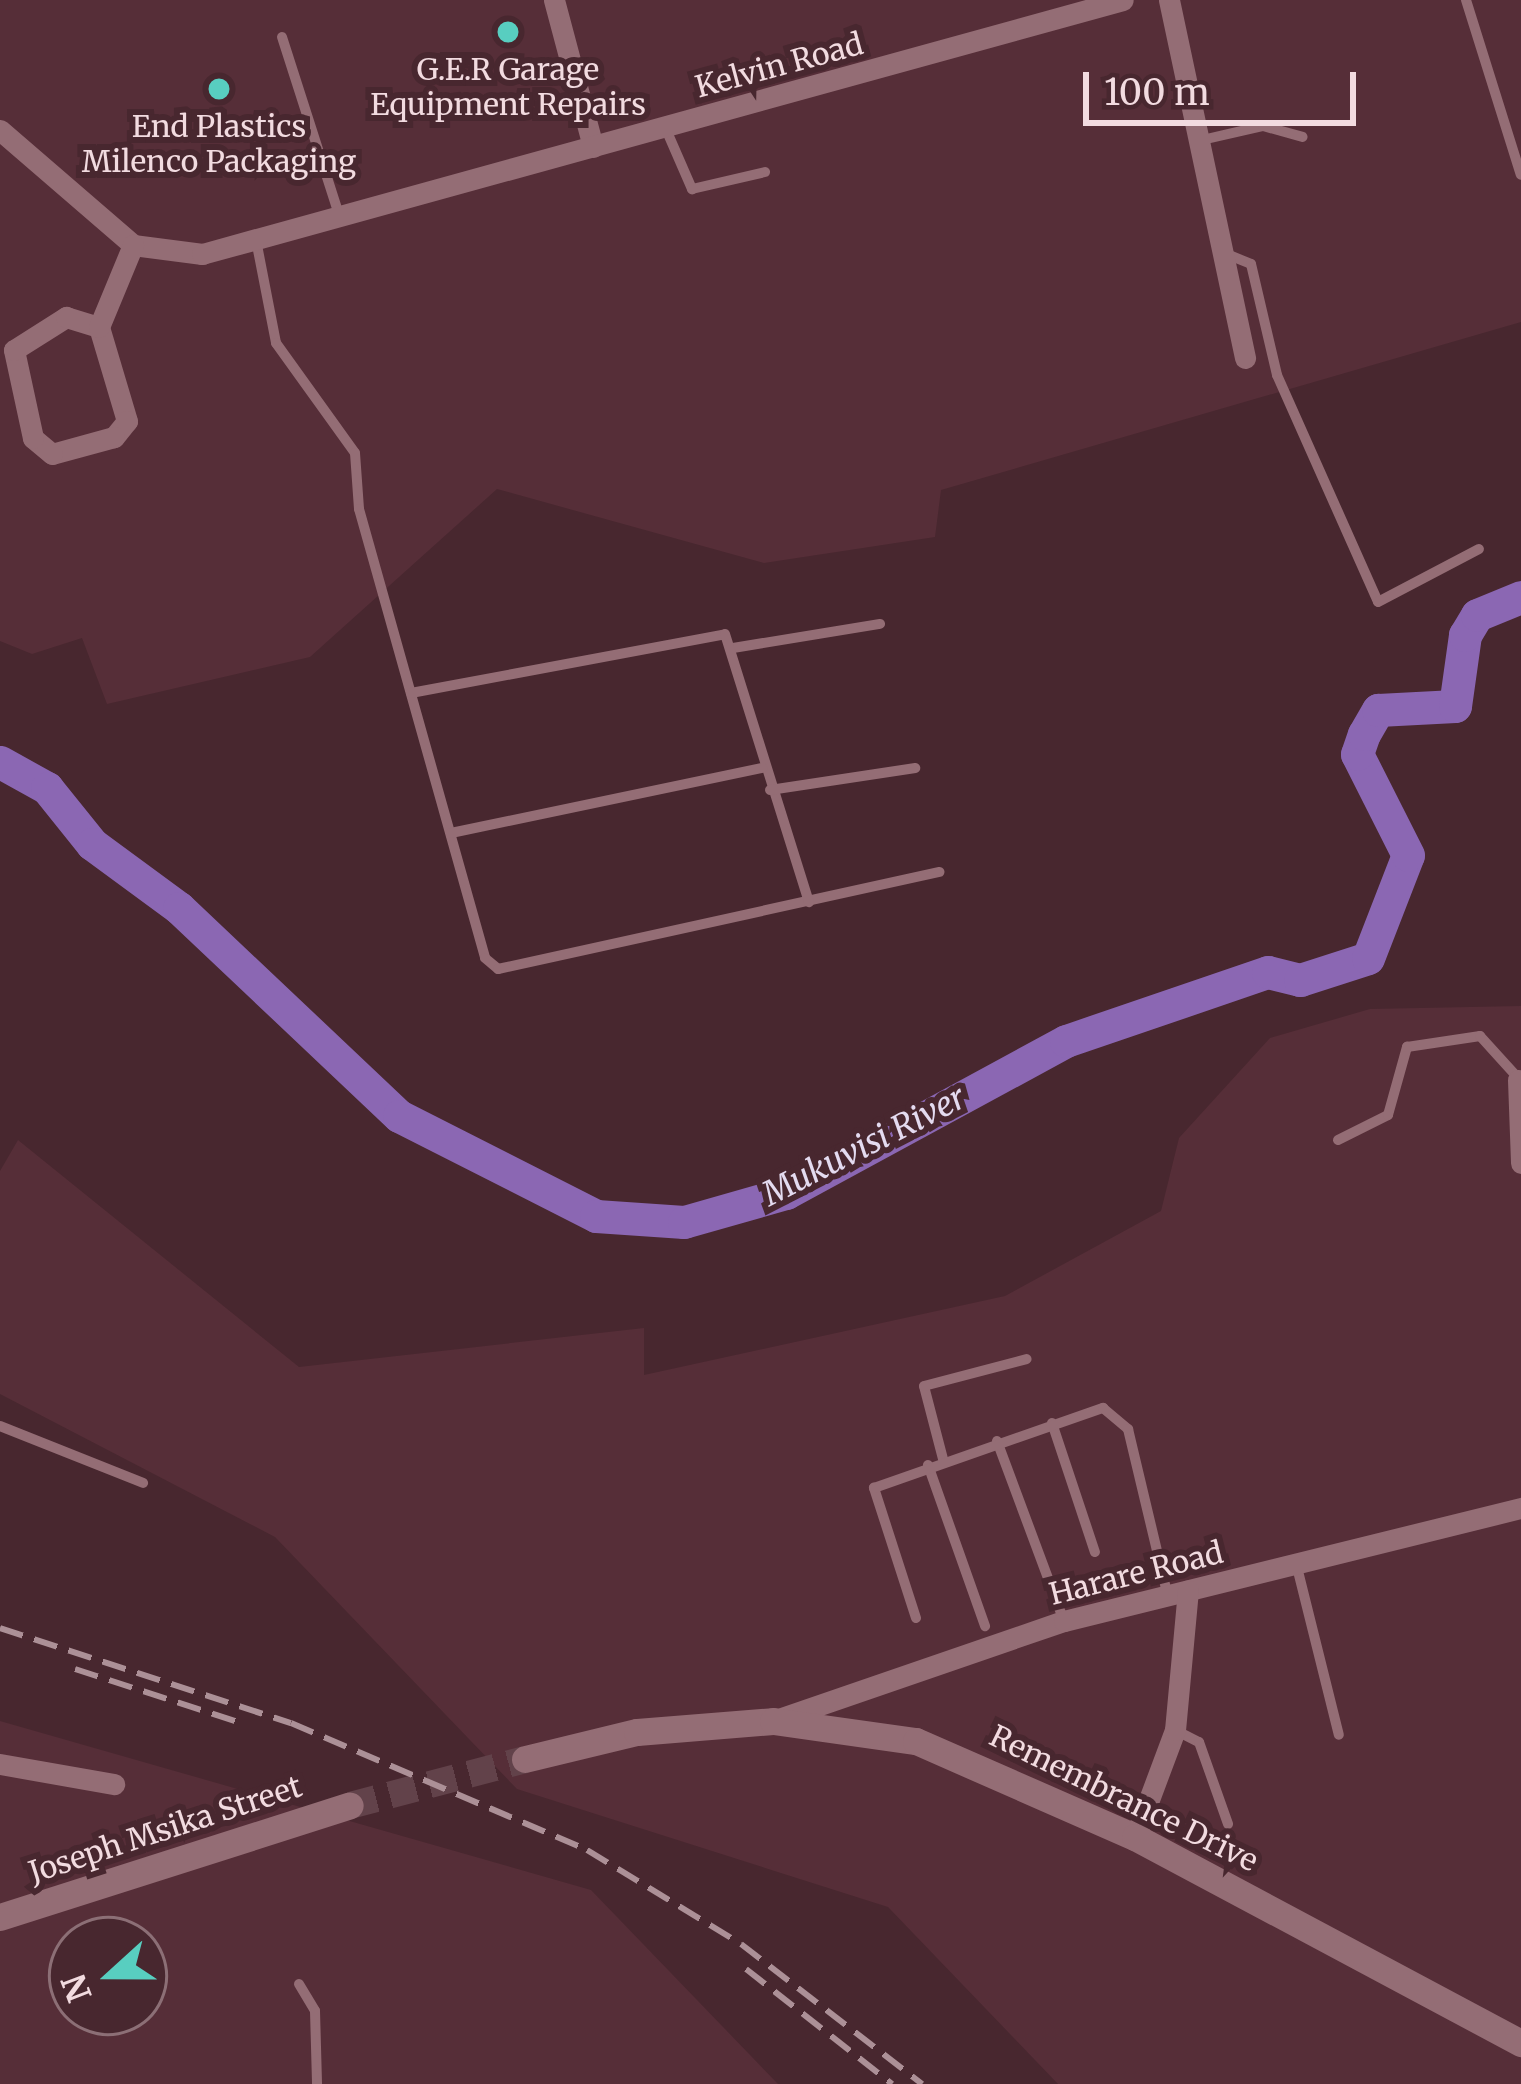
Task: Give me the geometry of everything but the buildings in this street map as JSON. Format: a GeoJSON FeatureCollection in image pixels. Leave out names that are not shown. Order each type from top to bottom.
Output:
{"type":"FeatureCollection","features":[{"type":"Feature","properties":{"kind":"street"},"geometry":{"type":"LineString","coordinates":[[554,0],[593,147]]}},
{"type":"Feature","properties":{"kind":"street","name":"Kelvin Road"},"geometry":{"type":"LineString","coordinates":[[133,245],[202,254],[257,245],[1123,0]]}},
{"type":"Feature","properties":{"kind":"street"},"geometry":{"type":"LineString","coordinates":[[1169,0],[1245,358]]}},
{"type":"Feature","properties":{"kind":"street"},"geometry":{"type":"LineString","coordinates":[[0,130],[133,245],[99,327],[127,421],[114,437],[52,454],[33,438],[14,350],[66,317],[99,327]]}},
{"type":"Feature","properties":{"kind":"street"},"geometry":{"type":"LineString","coordinates":[[1519,1078],[1521,1163]]}},
{"type":"Feature","properties":{"kind":"street","name":"Harare Road"},"geometry":{"type":"LineString","coordinates":[[773,1721],[1064,1621],[1521,1508]]}},
{"type":"Feature","properties":{"kind":"street"},"geometry":{"type":"LineString","coordinates":[[1136,1837],[1175,1730],[1178,1594]]}},
{"type":"Feature","properties":{"kind":"street","name":"Remembrance Drive"},"geometry":{"type":"LineString","coordinates":[[525,1759],[638,1732],[773,1721],[916,1741],[1136,1837],[1521,2043]]}},
{"type":"Feature","properties":{"kind":"street"},"geometry":{"type":"LineString","coordinates":[[0,1764],[114,1784]]}},
{"type":"Feature","properties":{"kind":"street","name":"Joseph Msika Street"},"geometry":{"type":"LineString","coordinates":[[0,1917],[350,1805]]}},
{"type":"Feature","properties":{"kind":"lane"},"geometry":{"type":"LineString","coordinates":[[1466,0],[1521,175]]}},
{"type":"Feature","properties":{"kind":"lane"},"geometry":{"type":"LineString","coordinates":[[282,37],[340,221]]}},
{"type":"Feature","properties":{"kind":"lane"},"geometry":{"type":"LineString","coordinates":[[1202,140],[1263,126],[1303,137]]}},
{"type":"Feature","properties":{"kind":"lane"},"geometry":{"type":"LineString","coordinates":[[665,127],[692,189],[765,172]]}},
{"type":"Feature","properties":{"kind":"lane"},"geometry":{"type":"LineString","coordinates":[[257,245],[275,343],[355,453],[411,693],[485,958],[511,972],[939,872]]}},
{"type":"Feature","properties":{"kind":"lane"},"geometry":{"type":"LineString","coordinates":[[1224,253],[1251,264],[1276,375],[1378,602],[1479,549]]}},
{"type":"Feature","properties":{"kind":"lane"},"geometry":{"type":"LineString","coordinates":[[733,648],[880,624]]}},
{"type":"Feature","properties":{"kind":"lane"},"geometry":{"type":"LineString","coordinates":[[411,693],[709,630],[733,648],[762,768],[809,902]]}},
{"type":"Feature","properties":{"kind":"lane"},"geometry":{"type":"LineString","coordinates":[[451,833],[762,768]]}},
{"type":"Feature","properties":{"kind":"lane"},"geometry":{"type":"LineString","coordinates":[[770,790],[915,768]]}},
{"type":"Feature","properties":{"kind":"lane"},"geometry":{"type":"LineString","coordinates":[[1338,1140],[1388,1115],[1407,1047],[1480,1036],[1519,1078]]}},
{"type":"Feature","properties":{"kind":"lane"},"geometry":{"type":"LineString","coordinates":[[943,1460],[924,1386],[1027,1359]]}},
{"type":"Feature","properties":{"kind":"lane"},"geometry":{"type":"LineString","coordinates":[[916,1618],[872,1494],[928,1465],[1103,1408],[1128,1429],[1178,1594]]}},
{"type":"Feature","properties":{"kind":"lane"},"geometry":{"type":"LineString","coordinates":[[1052,1423],[1095,1552]]}},
{"type":"Feature","properties":{"kind":"lane"},"geometry":{"type":"LineString","coordinates":[[0,1426],[143,1483]]}},
{"type":"Feature","properties":{"kind":"lane"},"geometry":{"type":"LineString","coordinates":[[997,1441],[1064,1621]]}},
{"type":"Feature","properties":{"kind":"lane"},"geometry":{"type":"LineString","coordinates":[[928,1465],[985,1626]]}},
{"type":"Feature","properties":{"kind":"lane"},"geometry":{"type":"LineString","coordinates":[[1296,1563],[1339,1735]]}},
{"type":"Feature","properties":{"kind":"lane"},"geometry":{"type":"LineString","coordinates":[[1175,1730],[1198,1742],[1228,1824]]}},
{"type":"Feature","properties":{"kind":"lane"},"geometry":{"type":"LineString","coordinates":[[299,1984],[316,2012],[317,2084]]}},
{"type":"Feature","properties":{"kind":"shaded area"},"geometry":{"type":"Polygon","coordinates":[[[0,0],[1521,0],[1521,322],[941,490],[935,537],[764,563],[497,489],[310,657],[107,704],[82,638],[32,654],[0,641],[0,0]]]}},
{"type":"Feature","properties":{"kind":"shaded area"},"geometry":{"type":"Polygon","coordinates":[[[1521,1006],[1521,2084],[1058,2084],[888,1907],[517,1789],[275,1537],[0,1394],[0,1171],[18,1140],[299,1367],[644,1328],[644,1375],[1005,1296],[1161,1211],[1179,1138],[1270,1038],[1370,1009],[1521,1006]]]}},
{"type":"Feature","properties":{"kind":"shaded area"},"geometry":{"type":"Polygon","coordinates":[[[0,1721],[591,1890],[778,2084],[0,2084],[0,1721]]]}},
{"type":"Feature","properties":{"kind":"waterway","name":"Mukuvisi River"},"geometry":{"type":"LineString","coordinates":[[0,762],[47,788],[92,844],[179,908],[399,1116],[596,1216],[684,1222],[786,1193],[1066,1041],[1268,972],[1300,980],[1368,958],[1408,855],[1357,754],[1364,734],[1378,710],[1455,706],[1465,635],[1477,615],[1521,597]]}},
{"type":"Feature","properties":{"kind":"tunnel"},"geometry":{"type":"LineString","coordinates":[[350,1805],[525,1759]]}},
{"type":"Feature","properties":{"kind":"railway"},"geometry":{"type":"LineString","coordinates":[[0,1628],[291,1723],[587,1850],[741,1944],[922,2084]]}},
{"type":"Feature","properties":{"kind":"railway"},"geometry":{"type":"LineString","coordinates":[[75,1669],[241,1723]]}},
{"type":"Feature","properties":{"kind":"railway"},"geometry":{"type":"LineString","coordinates":[[746,1969],[892,2084]]}},
{"type":"Feature","properties":{"kind":"place","name":"G.E.R Garage Equipment Repairs"},"geometry":{"type":"Point","coordinates":[508,32]}},
{"type":"Feature","properties":{"kind":"place","name":"End Plastics Milenco Packaging"},"geometry":{"type":"Point","coordinates":[219,89]}}]}
